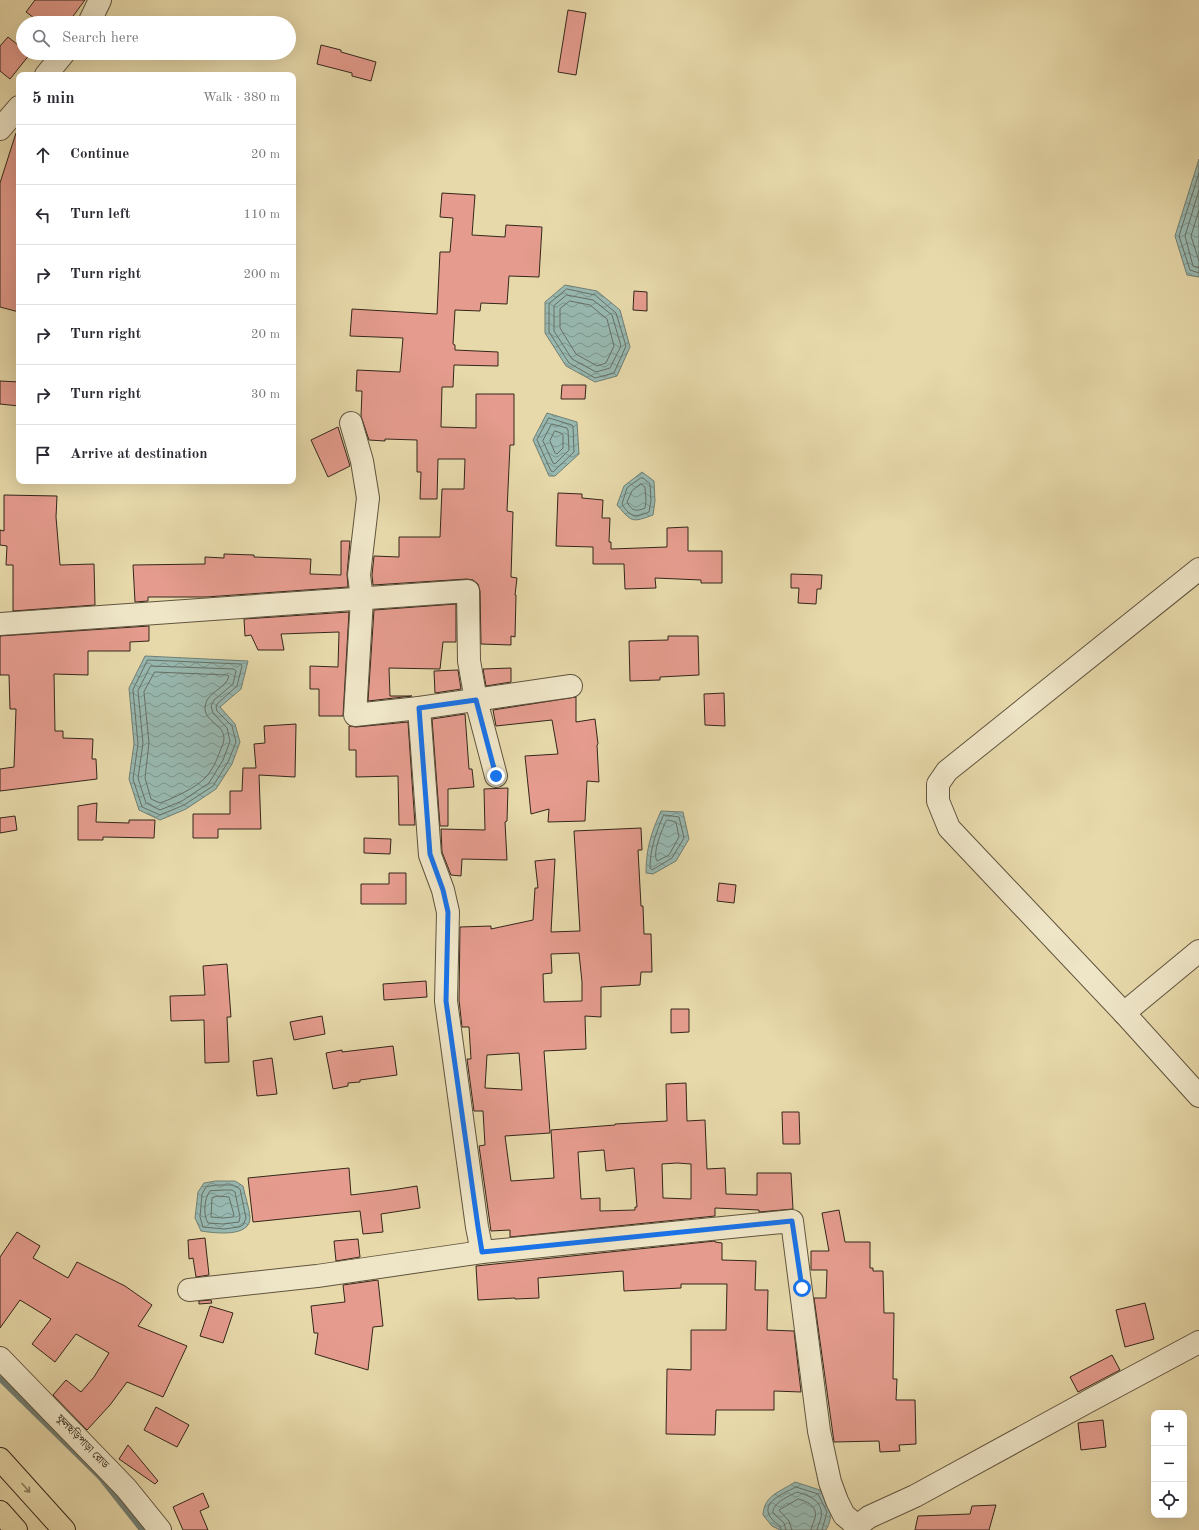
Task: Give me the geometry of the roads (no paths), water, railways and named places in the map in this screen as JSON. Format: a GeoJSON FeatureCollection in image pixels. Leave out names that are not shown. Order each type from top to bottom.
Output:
{"type":"FeatureCollection","features":[{"type":"Feature","properties":{"kind":"main road"},"geometry":{"type":"LineString","coordinates":[[4,1470],[64,1530]]}},
{"type":"Feature","properties":{"kind":"main road"},"geometry":{"type":"LineString","coordinates":[[0,1512],[16,1530]]}},
{"type":"Feature","properties":{"kind":"street"},"geometry":{"type":"LineString","coordinates":[[92,16],[100,0]]}},
{"type":"Feature","properties":{"kind":"street"},"geometry":{"type":"LineString","coordinates":[[48,72],[58,60]]}},
{"type":"Feature","properties":{"kind":"street"},"geometry":{"type":"LineString","coordinates":[[0,129],[16,110]]}},
{"type":"Feature","properties":{"kind":"street"},"geometry":{"type":"LineString","coordinates":[[351,423],[362,461],[368,498],[359,575],[362,599],[355,715],[419,708],[571,686]]}},
{"type":"Feature","properties":{"kind":"street"},"geometry":{"type":"LineString","coordinates":[[1199,569],[947,771],[938,784],[938,801],[949,828],[1124,1013],[1199,1096]]}},
{"type":"Feature","properties":{"kind":"street"},"geometry":{"type":"LineString","coordinates":[[0,624],[468,591],[469,661],[476,700],[496,776]]}},
{"type":"Feature","properties":{"kind":"street"},"geometry":{"type":"LineString","coordinates":[[419,708],[430,854],[443,890],[448,912],[446,981],[448,1017],[482,1252]]}},
{"type":"Feature","properties":{"kind":"street"},"geometry":{"type":"LineString","coordinates":[[1124,1013],[1199,951]]}},
{"type":"Feature","properties":{"kind":"street"},"geometry":{"type":"LineString","coordinates":[[189,1290],[317,1276],[482,1252],[792,1221],[820,1431],[830,1482],[844,1515],[856,1528],[869,1517],[916,1496],[1199,1342]]}},
{"type":"Feature","properties":{"kind":"street","name":"ফুলছড়িপাড়া রোড"},"geometry":{"type":"LineString","coordinates":[[0,1358],[126,1488],[160,1530]]}},
{"type":"Feature","properties":{"kind":"water"},"geometry":{"type":"Polygon","coordinates":[[[1199,159],[1199,277],[1187,275],[1175,236],[1199,159]]]}},
{"type":"Feature","properties":{"kind":"water"},"geometry":{"type":"Polygon","coordinates":[[[565,285],[597,291],[620,310],[630,347],[617,376],[595,382],[566,366],[545,333],[545,302],[565,285]]]}},
{"type":"Feature","properties":{"kind":"water"},"geometry":{"type":"Polygon","coordinates":[[[547,413],[577,422],[579,454],[555,476],[549,476],[533,440],[547,413]]]}},
{"type":"Feature","properties":{"kind":"water"},"geometry":{"type":"Polygon","coordinates":[[[642,472],[654,481],[655,501],[653,515],[636,520],[629,518],[617,505],[624,486],[642,472]]]}},
{"type":"Feature","properties":{"kind":"water"},"geometry":{"type":"Polygon","coordinates":[[[145,656],[248,661],[241,689],[220,707],[235,724],[240,742],[232,764],[216,789],[186,809],[160,820],[139,810],[129,779],[134,744],[129,688],[145,656]]]}},
{"type":"Feature","properties":{"kind":"water"},"geometry":{"type":"Polygon","coordinates":[[[661,811],[683,812],[689,839],[676,861],[653,874],[646,873],[650,841],[661,811]]]}},
{"type":"Feature","properties":{"kind":"water"},"geometry":{"type":"Polygon","coordinates":[[[216,1181],[235,1181],[243,1186],[250,1217],[249,1224],[245,1228],[231,1233],[201,1231],[195,1218],[198,1192],[204,1183],[216,1181]]]}},
{"type":"Feature","properties":{"kind":"water"},"geometry":{"type":"Polygon","coordinates":[[[795,1482],[820,1490],[830,1510],[829,1524],[826,1530],[780,1530],[772,1526],[763,1515],[766,1503],[770,1498],[795,1482]]]}},
{"type":"Feature","properties":{"kind":"waterway"},"geometry":{"type":"LineString","coordinates":[[0,1379],[100,1477],[142,1530]]}}]}
